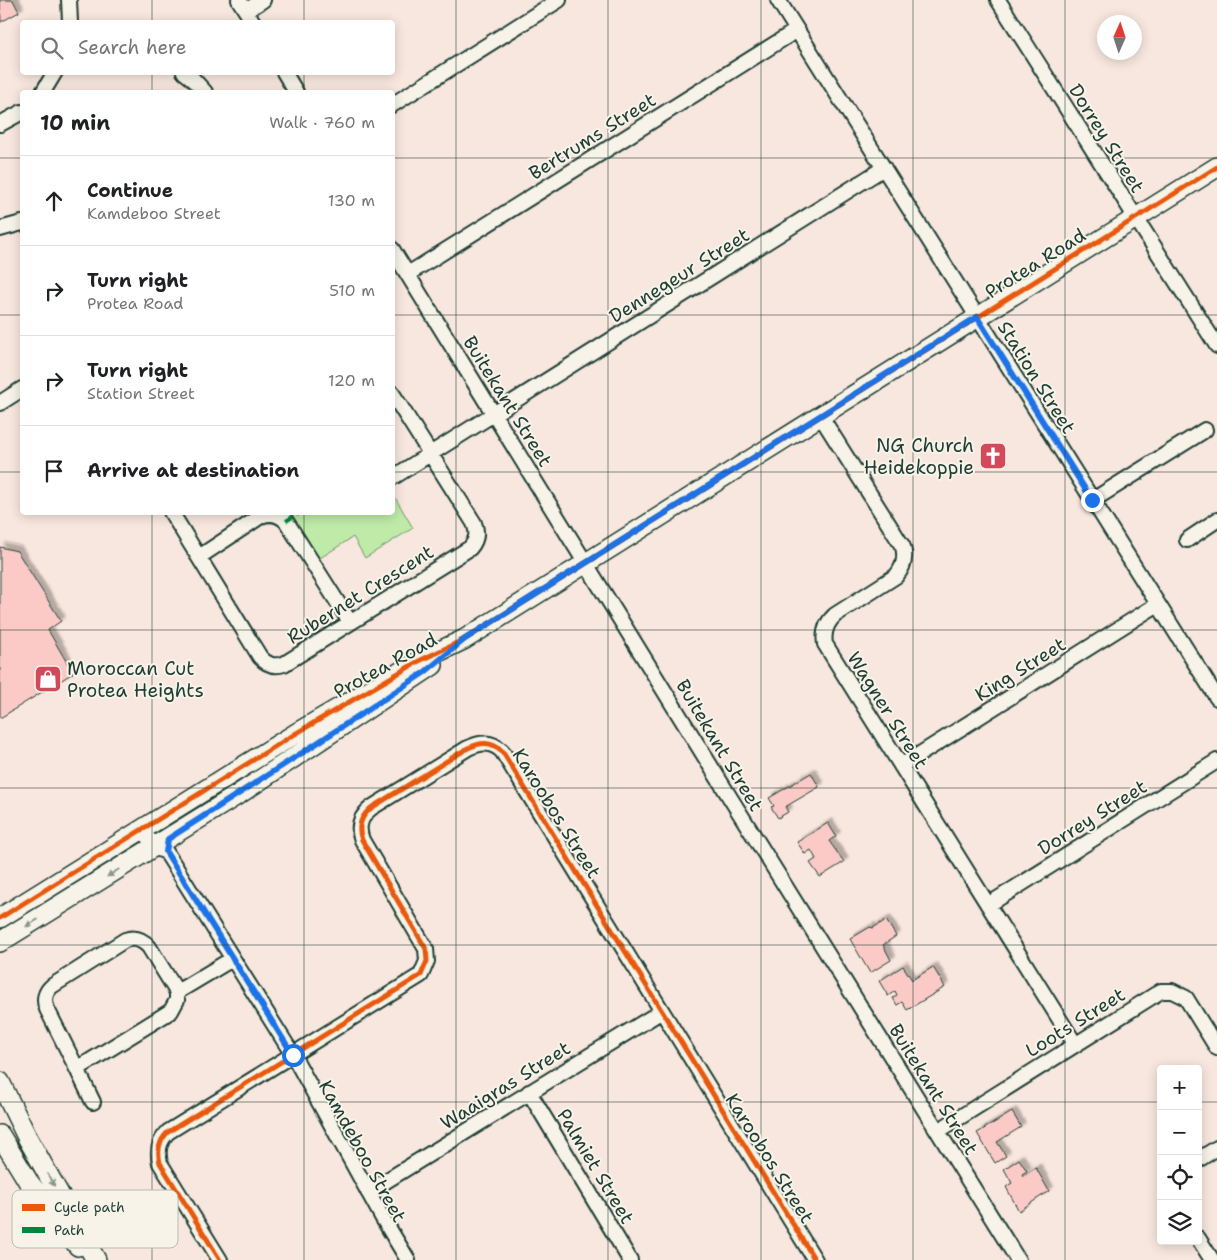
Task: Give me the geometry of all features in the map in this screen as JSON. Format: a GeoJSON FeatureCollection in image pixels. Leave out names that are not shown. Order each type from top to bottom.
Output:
{"type":"FeatureCollection","features":[{"type":"Feature","properties":{"kind":"street"},"geometry":{"type":"LineString","coordinates":[[69,0],[70,20]]}},
{"type":"Feature","properties":{"kind":"street"},"geometry":{"type":"LineString","coordinates":[[246,11],[263,0]]}},
{"type":"Feature","properties":{"kind":"street"},"geometry":{"type":"LineString","coordinates":[[395,103],[559,0]]}},
{"type":"Feature","properties":{"kind":"street","name":"Station Street"},"geometry":{"type":"LineString","coordinates":[[778,0],[1217,698]]}},
{"type":"Feature","properties":{"kind":"street","name":"Dorrey Street"},"geometry":{"type":"LineString","coordinates":[[998,0],[1217,346]]}},
{"type":"Feature","properties":{"kind":"street","name":"Bertrums Street"},"geometry":{"type":"LineString","coordinates":[[408,274],[797,30]]}},
{"type":"Feature","properties":{"kind":"street"},"geometry":{"type":"LineString","coordinates":[[44,90],[53,75]]}},
{"type":"Feature","properties":{"kind":"street"},"geometry":{"type":"LineString","coordinates":[[187,75],[203,90]]}},
{"type":"Feature","properties":{"kind":"street"},"geometry":{"type":"LineString","coordinates":[[286,75],[295,90]]}},
{"type":"Feature","properties":{"kind":"street"},"geometry":{"type":"LineString","coordinates":[[0,124],[20,116]]}},
{"type":"Feature","properties":{"kind":"street","name":"Protea Road"},"geometry":{"type":"LineString","coordinates":[[0,918],[353,700],[419,661],[465,639],[1217,167]]}},
{"type":"Feature","properties":{"kind":"street","name":"Dennegeur Street"},"geometry":{"type":"LineString","coordinates":[[395,476],[884,168]]}},
{"type":"Feature","properties":{"kind":"street"},"geometry":{"type":"LineString","coordinates":[[0,229],[20,224]]}},
{"type":"Feature","properties":{"kind":"street","name":"Buitekant Street"},"geometry":{"type":"LineString","coordinates":[[395,254],[1018,1260]]}},
{"type":"Feature","properties":{"kind":"street"},"geometry":{"type":"LineString","coordinates":[[0,404],[20,390]]}},
{"type":"Feature","properties":{"kind":"street","name":"Rubernet Crescent"},"geometry":{"type":"LineString","coordinates":[[173,515],[260,657],[273,666],[284,664],[470,548],[475,542],[476,530],[474,523],[395,397]]}},
{"type":"Feature","properties":{"kind":"street","name":"Wagner Street"},"geometry":{"type":"LineString","coordinates":[[820,415],[903,547],[905,555],[901,570],[896,576],[835,615],[826,627],[824,636],[828,651],[1075,1044]]}},
{"type":"Feature","properties":{"kind":"street"},"geometry":{"type":"LineString","coordinates":[[1092,500],[1205,430]]}},
{"type":"Feature","properties":{"kind":"street"},"geometry":{"type":"LineString","coordinates":[[199,557],[265,515]]}},
{"type":"Feature","properties":{"kind":"street"},"geometry":{"type":"LineString","coordinates":[[278,515],[286,521],[350,622]]}},
{"type":"Feature","properties":{"kind":"street"},"geometry":{"type":"LineString","coordinates":[[1187,540],[1217,520]]}},
{"type":"Feature","properties":{"kind":"street","name":"King Street"},"geometry":{"type":"LineString","coordinates":[[901,766],[1158,604]]}},
{"type":"Feature","properties":{"kind":"street","name":"Protea Road"},"geometry":{"type":"LineString","coordinates":[[0,942],[163,846],[425,672],[465,639]]}},
{"type":"Feature","properties":{"kind":"street","name":"Karoobos Street"},"geometry":{"type":"LineString","coordinates":[[293,1055],[418,978],[424,972],[427,961],[426,949],[362,840],[359,831],[364,813],[468,748],[482,743],[495,745],[502,751],[816,1260]]}},
{"type":"Feature","properties":{"kind":"street","name":"Dorrey Street"},"geometry":{"type":"LineString","coordinates":[[988,905],[1217,761]]}},
{"type":"Feature","properties":{"kind":"street","name":"Kamdeboo Street"},"geometry":{"type":"LineString","coordinates":[[150,825],[293,1055],[368,1192],[408,1260]]}},
{"type":"Feature","properties":{"kind":"street"},"geometry":{"type":"LineString","coordinates":[[77,1069],[171,1011],[177,1000],[177,992],[149,947],[143,941],[134,938],[125,940],[49,989],[45,995],[45,1004],[93,1102]]}},
{"type":"Feature","properties":{"kind":"street"},"geometry":{"type":"LineString","coordinates":[[177,992],[232,958]]}},
{"type":"Feature","properties":{"kind":"street","name":"Loots Street"},"geometry":{"type":"LineString","coordinates":[[938,1131],[1155,993],[1167,990],[1181,994],[1189,1002],[1217,1048]]}},
{"type":"Feature","properties":{"kind":"street","name":"Waaigras Street"},"geometry":{"type":"LineString","coordinates":[[368,1192],[662,1011]]}},
{"type":"Feature","properties":{"kind":"street"},"geometry":{"type":"LineString","coordinates":[[177,1190],[160,1163],[158,1149],[168,1132],[293,1055]]}},
{"type":"Feature","properties":{"kind":"street"},"geometry":{"type":"LineString","coordinates":[[0,1082],[27,1138],[56,1190]]}},
{"type":"Feature","properties":{"kind":"street","name":"Palmiet Street"},"geometry":{"type":"LineString","coordinates":[[529,1092],[630,1260]]}},
{"type":"Feature","properties":{"kind":"street"},"geometry":{"type":"LineString","coordinates":[[0,1135],[35,1190]]}},
{"type":"Feature","properties":{"kind":"street"},"geometry":{"type":"LineString","coordinates":[[1202,1157],[1217,1148]]}},
{"type":"Feature","properties":{"kind":"street"},"geometry":{"type":"LineString","coordinates":[[178,1192],[220,1260]]}},
{"type":"Feature","properties":{"kind":"street"},"geometry":{"type":"LineString","coordinates":[[1202,1244],[1212,1260]]}},
{"type":"Feature","properties":{"kind":"street"},"geometry":{"type":"LineString","coordinates":[[81,1248],[90,1260]]}},
{"type":"Feature","properties":{"kind":"street"},"geometry":{"type":"LineString","coordinates":[[89,1248],[96,1260]]}},
{"type":"Feature","properties":{"kind":"green space"},"geometry":{"type":"Polygon","coordinates":[[[395,497],[413,528],[365,558],[353,537],[317,560],[286,515],[395,515],[395,497]]]}},
{"type":"Feature","properties":{"kind":"building"},"geometry":{"type":"Polygon","coordinates":[[[0,0],[13,0],[19,12],[1,22],[0,0]]]}},
{"type":"Feature","properties":{"kind":"building"},"geometry":{"type":"Polygon","coordinates":[[[0,547],[17,551],[61,621],[48,630],[73,673],[0,718],[0,547]]]}},
{"type":"Feature","properties":{"kind":"building"},"geometry":{"type":"Polygon","coordinates":[[[811,773],[819,787],[785,807],[788,812],[778,818],[771,807],[774,806],[769,798],[811,773]]]}},
{"type":"Feature","properties":{"kind":"building"},"geometry":{"type":"Polygon","coordinates":[[[828,823],[836,836],[829,841],[844,862],[820,877],[810,863],[816,859],[811,850],[805,854],[797,842],[828,823]]]}},
{"type":"Feature","properties":{"kind":"building"},"geometry":{"type":"Polygon","coordinates":[[[886,920],[896,936],[883,945],[891,960],[870,973],[850,939],[886,920]]]}},
{"type":"Feature","properties":{"kind":"building"},"geometry":{"type":"Polygon","coordinates":[[[903,966],[912,980],[933,967],[945,987],[907,1010],[902,1002],[897,1005],[893,998],[897,995],[895,991],[888,996],[879,981],[903,966]]]}},
{"type":"Feature","properties":{"kind":"building"},"geometry":{"type":"Polygon","coordinates":[[[1012,1112],[1021,1127],[997,1142],[1006,1156],[995,1163],[977,1133],[1012,1112]]]}},
{"type":"Feature","properties":{"kind":"building"},"geometry":{"type":"Polygon","coordinates":[[[1019,1159],[1027,1171],[1022,1174],[1023,1176],[1036,1168],[1049,1191],[1019,1211],[1006,1187],[1012,1183],[1004,1169],[1019,1159]]]}},
{"type":"Feature","properties":{"kind":"marked path"},"geometry":{"type":"LineString","coordinates":[[286,521],[296,515]]}},
{"type":"Feature","properties":{"kind":"cycle path"},"geometry":{"type":"LineString","coordinates":[[0,918],[295,734],[419,661],[465,639],[1217,167]]}},
{"type":"Feature","properties":{"kind":"cycle path"},"geometry":{"type":"LineString","coordinates":[[177,1190],[160,1163],[159,1150],[161,1142],[168,1132],[421,975],[427,961],[426,949],[362,840],[361,822],[364,815],[371,808],[468,748],[490,744],[502,751],[815,1260]]}},
{"type":"Feature","properties":{"kind":"cycle path"},"geometry":{"type":"LineString","coordinates":[[178,1192],[220,1260]]}},
{"type":"Feature","properties":{"kind":"place","name":"NG Church Heidekoppie"},"geometry":{"type":"Point","coordinates":[993,456]}},
{"type":"Feature","properties":{"kind":"place","name":"Moroccan Cut Protea Heights"},"geometry":{"type":"Point","coordinates":[48,679]}},
{"type":"Feature","properties":{"kind":"route"},"geometry":{"type":"LineString","coordinates":[[293,1055],[166,852],[168,839],[425,672],[465,639],[977,317],[1092,500]]}}]}
